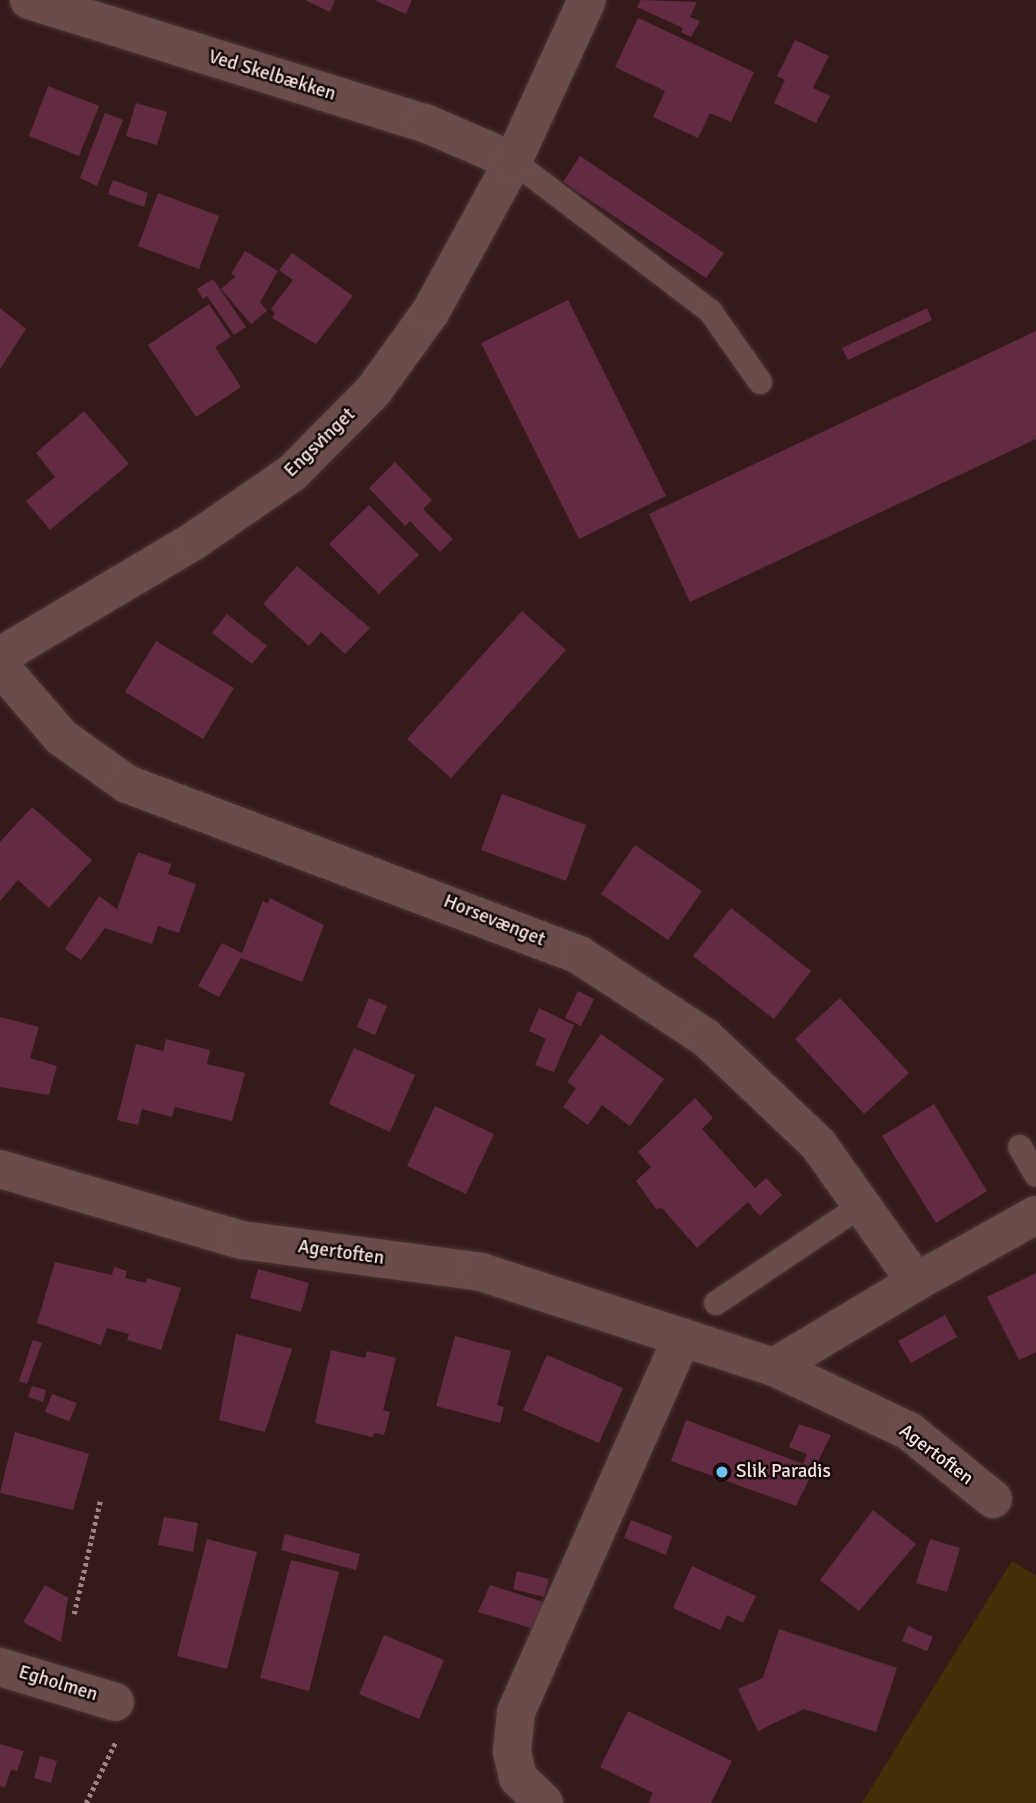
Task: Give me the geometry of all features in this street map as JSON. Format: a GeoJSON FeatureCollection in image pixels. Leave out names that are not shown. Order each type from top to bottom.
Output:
{"type":"FeatureCollection","features":[{"type":"Feature","properties":{"kind":"street","name":"Ved Skelbækken"},"geometry":{"type":"LineString","coordinates":[[29,0],[425,123],[513,161]]}},
{"type":"Feature","properties":{"kind":"street","name":"Engsvinget"},"geometry":{"type":"LineString","coordinates":[[0,656],[195,540],[292,473],[374,390],[432,311],[513,161],[587,0]]}},
{"type":"Feature","properties":{"kind":"street","name":"Horsevænget"},"geometry":{"type":"LineString","coordinates":[[0,666],[61,737],[127,784],[579,955],[705,1037],[818,1144],[916,1282]]}},
{"type":"Feature","properties":{"kind":"street","name":"Agertoften"},"geometry":{"type":"LineString","coordinates":[[0,1169],[242,1240],[481,1272],[682,1336],[774,1367],[909,1431],[993,1500]]}},
{"type":"Feature","properties":{"kind":"street"},"geometry":{"type":"LineString","coordinates":[[774,1367],[916,1282],[1036,1215]]}},
{"type":"Feature","properties":{"kind":"street"},"geometry":{"type":"LineString","coordinates":[[544,1803],[518,1777],[512,1752],[516,1712],[682,1336]]}},
{"type":"Feature","properties":{"kind":"street","name":"Egholmen"},"geometry":{"type":"LineString","coordinates":[[0,1667],[115,1702]]}},
{"type":"Feature","properties":{"kind":"lane"},"geometry":{"type":"LineString","coordinates":[[513,161],[710,311],[760,382]]}},
{"type":"Feature","properties":{"kind":"lane"},"geometry":{"type":"LineString","coordinates":[[1020,1147],[1036,1175]]}},
{"type":"Feature","properties":{"kind":"lane"},"geometry":{"type":"LineString","coordinates":[[716,1303],[862,1205]]}},
{"type":"Feature","properties":{"kind":"path"},"geometry":{"type":"LineString","coordinates":[[74,1614],[100,1501]]}},
{"type":"Feature","properties":{"kind":"path"},"geometry":{"type":"LineString","coordinates":[[86,1803],[116,1742],[115,1702]]}},
{"type":"Feature","properties":{"kind":"shaded area"},"geometry":{"type":"Polygon","coordinates":[[[1012,1561],[1036,1576],[1036,1803],[862,1803],[1012,1561]]]}},
{"type":"Feature","properties":{"kind":"building"},"geometry":{"type":"Polygon","coordinates":[[[305,0],[335,0],[330,12],[305,0]]]}},
{"type":"Feature","properties":{"kind":"building"},"geometry":{"type":"Polygon","coordinates":[[[374,0],[412,0],[406,14],[374,0]]]}},
{"type":"Feature","properties":{"kind":"building"},"geometry":{"type":"Polygon","coordinates":[[[641,0],[697,2],[690,17],[700,21],[691,37],[681,32],[683,28],[637,7],[641,0]]]}},
{"type":"Feature","properties":{"kind":"building"},"geometry":{"type":"Polygon","coordinates":[[[638,18],[754,72],[731,122],[710,113],[698,138],[653,117],[665,91],[615,67],[638,18]]]}},
{"type":"Feature","properties":{"kind":"building"},"geometry":{"type":"Polygon","coordinates":[[[795,40],[829,56],[813,88],[830,96],[816,123],[774,103],[785,80],[777,76],[795,40]]]}},
{"type":"Feature","properties":{"kind":"building"},"geometry":{"type":"Polygon","coordinates":[[[48,86],[99,106],[79,156],[29,136],[48,86]]]}},
{"type":"Feature","properties":{"kind":"building"},"geometry":{"type":"Polygon","coordinates":[[[136,103],[167,112],[157,145],[126,136],[136,103]]]}},
{"type":"Feature","properties":{"kind":"building"},"geometry":{"type":"Polygon","coordinates":[[[105,113],[123,120],[97,186],[80,178],[105,113]]]}},
{"type":"Feature","properties":{"kind":"building"},"geometry":{"type":"Polygon","coordinates":[[[580,156],[724,253],[706,278],[563,182],[580,156]]]}},
{"type":"Feature","properties":{"kind":"building"},"geometry":{"type":"Polygon","coordinates":[[[113,180],[148,193],[144,207],[108,194],[113,180]]]}},
{"type":"Feature","properties":{"kind":"building"},"geometry":{"type":"Polygon","coordinates":[[[158,193],[219,216],[199,269],[138,246],[158,193]]]}},
{"type":"Feature","properties":{"kind":"building"},"geometry":{"type":"Polygon","coordinates":[[[245,251],[278,271],[260,302],[267,311],[251,324],[221,289],[236,276],[231,274],[245,251]]]}},
{"type":"Feature","properties":{"kind":"building"},"geometry":{"type":"Polygon","coordinates":[[[292,253],[353,296],[316,344],[272,318],[275,313],[271,309],[293,280],[279,270],[292,253]]]}},
{"type":"Feature","properties":{"kind":"building"},"geometry":{"type":"Polygon","coordinates":[[[213,279],[246,327],[234,335],[207,296],[203,299],[197,289],[213,279]]]}},
{"type":"Feature","properties":{"kind":"building"},"geometry":{"type":"Polygon","coordinates":[[[568,300],[666,496],[579,539],[481,343],[568,300]]]}},
{"type":"Feature","properties":{"kind":"building"},"geometry":{"type":"Polygon","coordinates":[[[209,304],[231,337],[215,347],[241,387],[196,417],[148,345],[209,304]]]}},
{"type":"Feature","properties":{"kind":"building"},"geometry":{"type":"Polygon","coordinates":[[[0,308],[26,329],[0,369],[0,308]]]}},
{"type":"Feature","properties":{"kind":"building"},"geometry":{"type":"Polygon","coordinates":[[[927,308],[932,320],[848,360],[842,348],[927,308]]]}},
{"type":"Feature","properties":{"kind":"building"},"geometry":{"type":"Polygon","coordinates":[[[1036,331],[1036,439],[690,602],[649,514],[1036,331]]]}},
{"type":"Feature","properties":{"kind":"building"},"geometry":{"type":"Polygon","coordinates":[[[84,411],[129,464],[50,530],[26,501],[55,477],[36,453],[84,411]]]}},
{"type":"Feature","properties":{"kind":"building"},"geometry":{"type":"Polygon","coordinates":[[[395,462],[432,500],[423,509],[453,539],[440,552],[410,521],[405,526],[369,488],[395,462]]]}},
{"type":"Feature","properties":{"kind":"building"},"geometry":{"type":"Polygon","coordinates":[[[369,505],[419,555],[379,594],[329,544],[369,505]]]}},
{"type":"Feature","properties":{"kind":"building"},"geometry":{"type":"Polygon","coordinates":[[[297,566],[370,628],[345,654],[321,632],[309,646],[263,604],[297,566]]]}},
{"type":"Feature","properties":{"kind":"building"},"geometry":{"type":"Polygon","coordinates":[[[522,611],[566,650],[451,778],[407,739],[522,611]]]}},
{"type":"Feature","properties":{"kind":"building"},"geometry":{"type":"Polygon","coordinates":[[[227,614],[267,646],[252,664],[212,633],[227,614]]]}},
{"type":"Feature","properties":{"kind":"building"},"geometry":{"type":"Polygon","coordinates":[[[156,641],[234,688],[203,739],[125,692],[156,641]]]}},
{"type":"Feature","properties":{"kind":"building"},"geometry":{"type":"Polygon","coordinates":[[[502,794],[586,825],[566,881],[481,850],[502,794]]]}},
{"type":"Feature","properties":{"kind":"building"},"geometry":{"type":"Polygon","coordinates":[[[32,807],[92,860],[49,908],[18,880],[0,901],[0,842],[32,807]]]}},
{"type":"Feature","properties":{"kind":"building"},"geometry":{"type":"Polygon","coordinates":[[[635,845],[702,891],[668,940],[601,894],[635,845]]]}},
{"type":"Feature","properties":{"kind":"building"},"geometry":{"type":"Polygon","coordinates":[[[138,852],[171,864],[168,874],[196,884],[179,933],[158,926],[152,944],[105,928],[81,960],[65,949],[99,896],[117,909],[138,852]]]}},
{"type":"Feature","properties":{"kind":"building"},"geometry":{"type":"Polygon","coordinates":[[[270,898],[324,925],[302,982],[241,958],[219,997],[198,986],[222,943],[242,953],[263,901],[268,903],[270,898]]]}},
{"type":"Feature","properties":{"kind":"building"},"geometry":{"type":"Polygon","coordinates":[[[731,908],[811,971],[774,1019],[693,956],[731,908]]]}},
{"type":"Feature","properties":{"kind":"building"},"geometry":{"type":"Polygon","coordinates":[[[578,991],[594,999],[581,1026],[565,1018],[578,991]]]}},
{"type":"Feature","properties":{"kind":"building"},"geometry":{"type":"Polygon","coordinates":[[[369,998],[387,1006],[375,1035],[357,1027],[369,998]]]}},
{"type":"Feature","properties":{"kind":"building"},"geometry":{"type":"Polygon","coordinates":[[[840,998],[909,1073],[864,1114],[795,1039],[840,998]]]}},
{"type":"Feature","properties":{"kind":"building"},"geometry":{"type":"Polygon","coordinates":[[[539,1008],[574,1025],[554,1072],[535,1065],[546,1039],[529,1031],[539,1008]]]}},
{"type":"Feature","properties":{"kind":"building"},"geometry":{"type":"Polygon","coordinates":[[[0,1017],[39,1027],[30,1058],[57,1066],[49,1095],[0,1087],[0,1017]]]}},
{"type":"Feature","properties":{"kind":"building"},"geometry":{"type":"Polygon","coordinates":[[[601,1034],[664,1079],[630,1126],[602,1105],[588,1125],[563,1107],[576,1088],[567,1082],[601,1034]]]}},
{"type":"Feature","properties":{"kind":"building"},"geometry":{"type":"Polygon","coordinates":[[[166,1039],[210,1050],[207,1064],[245,1073],[232,1121],[175,1107],[172,1117],[142,1109],[138,1125],[117,1120],[136,1044],[163,1051],[166,1039]]]}},
{"type":"Feature","properties":{"kind":"building"},"geometry":{"type":"Polygon","coordinates":[[[354,1048],[415,1075],[390,1132],[329,1104],[354,1048]]]}},
{"type":"Feature","properties":{"kind":"building"},"geometry":{"type":"Polygon","coordinates":[[[695,1098],[713,1118],[702,1129],[755,1188],[766,1178],[782,1195],[760,1216],[748,1202],[697,1248],[662,1208],[656,1209],[636,1181],[651,1167],[638,1152],[695,1098]]]}},
{"type":"Feature","properties":{"kind":"building"},"geometry":{"type":"Polygon","coordinates":[[[934,1104],[987,1191],[936,1223],[882,1136],[934,1104]]]}},
{"type":"Feature","properties":{"kind":"building"},"geometry":{"type":"Polygon","coordinates":[[[435,1106],[494,1134],[466,1194],[407,1166],[435,1106]]]}},
{"type":"Feature","properties":{"kind":"building"},"geometry":{"type":"Polygon","coordinates":[[[55,1262],[112,1275],[114,1267],[127,1271],[125,1278],[146,1283],[147,1278],[181,1288],[161,1350],[127,1340],[129,1334],[107,1328],[101,1345],[37,1323],[55,1262]]]}},
{"type":"Feature","properties":{"kind":"building"},"geometry":{"type":"Polygon","coordinates":[[[258,1269],[309,1283],[301,1312],[250,1298],[258,1269]]]}},
{"type":"Feature","properties":{"kind":"building"},"geometry":{"type":"Polygon","coordinates":[[[1036,1273],[1036,1352],[1019,1360],[987,1297],[1036,1273]]]}},
{"type":"Feature","properties":{"kind":"building"},"geometry":{"type":"Polygon","coordinates":[[[945,1315],[957,1337],[911,1363],[898,1341],[945,1315]]]}},
{"type":"Feature","properties":{"kind":"building"},"geometry":{"type":"Polygon","coordinates":[[[236,1334],[292,1349],[265,1432],[219,1420],[236,1334]]]}},
{"type":"Feature","properties":{"kind":"building"},"geometry":{"type":"Polygon","coordinates":[[[455,1336],[511,1351],[497,1405],[504,1407],[500,1423],[436,1406],[455,1336]]]}},
{"type":"Feature","properties":{"kind":"building"},"geometry":{"type":"Polygon","coordinates":[[[33,1340],[42,1343],[27,1384],[19,1381],[33,1340]]]}},
{"type":"Feature","properties":{"kind":"building"},"geometry":{"type":"Polygon","coordinates":[[[331,1350],[365,1358],[367,1351],[396,1358],[383,1410],[390,1412],[384,1435],[374,1433],[372,1437],[315,1423],[331,1350]]]}},
{"type":"Feature","properties":{"kind":"building"},"geometry":{"type":"Polygon","coordinates":[[[547,1355],[623,1388],[599,1443],[523,1410],[547,1355]]]}},
{"type":"Feature","properties":{"kind":"building"},"geometry":{"type":"Polygon","coordinates":[[[32,1386],[46,1390],[43,1402],[28,1397],[32,1386]]]}},
{"type":"Feature","properties":{"kind":"building"},"geometry":{"type":"Polygon","coordinates":[[[52,1394],[77,1403],[69,1421],[45,1412],[52,1394]]]}},
{"type":"Feature","properties":{"kind":"building"},"geometry":{"type":"Polygon","coordinates":[[[686,1420],[803,1464],[807,1454],[789,1447],[799,1424],[831,1435],[796,1506],[671,1461],[686,1420]]]}},
{"type":"Feature","properties":{"kind":"building"},"geometry":{"type":"Polygon","coordinates":[[[15,1432],[89,1454],[73,1510],[0,1493],[15,1432]]]}},
{"type":"Feature","properties":{"kind":"building"},"geometry":{"type":"Polygon","coordinates":[[[873,1510],[916,1544],[859,1611],[820,1580],[873,1510]]]}},
{"type":"Feature","properties":{"kind":"building"},"geometry":{"type":"Polygon","coordinates":[[[164,1517],[198,1523],[193,1552],[158,1545],[164,1517]]]}},
{"type":"Feature","properties":{"kind":"building"},"geometry":{"type":"Polygon","coordinates":[[[631,1520],[672,1536],[666,1555],[624,1538],[631,1520]]]}},
{"type":"Feature","properties":{"kind":"building"},"geometry":{"type":"Polygon","coordinates":[[[285,1534],[360,1554],[356,1570],[281,1550],[285,1534]]]}},
{"type":"Feature","properties":{"kind":"building"},"geometry":{"type":"Polygon","coordinates":[[[207,1539],[257,1552],[227,1669],[177,1656],[207,1539]]]}},
{"type":"Feature","properties":{"kind":"building"},"geometry":{"type":"Polygon","coordinates":[[[930,1539],[960,1548],[947,1592],[916,1583],[930,1539]]]}},
{"type":"Feature","properties":{"kind":"building"},"geometry":{"type":"Polygon","coordinates":[[[291,1560],[339,1572],[309,1691],[260,1678],[291,1560]]]}},
{"type":"Feature","properties":{"kind":"building"},"geometry":{"type":"Polygon","coordinates":[[[692,1566],[756,1596],[743,1623],[727,1615],[720,1630],[673,1608],[692,1566]]]}},
{"type":"Feature","properties":{"kind":"building"},"geometry":{"type":"Polygon","coordinates":[[[517,1571],[549,1579],[544,1597],[513,1589],[517,1571]]]}},
{"type":"Feature","properties":{"kind":"building"},"geometry":{"type":"Polygon","coordinates":[[[45,1585],[68,1598],[61,1642],[23,1622],[45,1585]]]}},
{"type":"Feature","properties":{"kind":"building"},"geometry":{"type":"Polygon","coordinates":[[[490,1585],[546,1603],[535,1629],[478,1612],[490,1585]]]}},
{"type":"Feature","properties":{"kind":"building"},"geometry":{"type":"Polygon","coordinates":[[[908,1626],[933,1637],[927,1651],[902,1641],[908,1626]]]}},
{"type":"Feature","properties":{"kind":"building"},"geometry":{"type":"Polygon","coordinates":[[[779,1629],[897,1668],[876,1732],[804,1709],[758,1731],[738,1689],[763,1678],[779,1629]]]}},
{"type":"Feature","properties":{"kind":"building"},"geometry":{"type":"Polygon","coordinates":[[[384,1635],[444,1660],[419,1719],[359,1694],[384,1635]]]}},
{"type":"Feature","properties":{"kind":"building"},"geometry":{"type":"Polygon","coordinates":[[[628,1711],[732,1761],[711,1803],[648,1803],[653,1793],[600,1767],[628,1711]]]}},
{"type":"Feature","properties":{"kind":"building"},"geometry":{"type":"Polygon","coordinates":[[[0,1744],[24,1751],[17,1771],[11,1770],[5,1787],[0,1786],[0,1744]]]}},
{"type":"Feature","properties":{"kind":"building"},"geometry":{"type":"Polygon","coordinates":[[[40,1756],[57,1761],[51,1783],[34,1778],[40,1756]]]}},
{"type":"Feature","properties":{"kind":"place","name":"Slik Paradis"},"geometry":{"type":"Point","coordinates":[722,1472]}}]}
